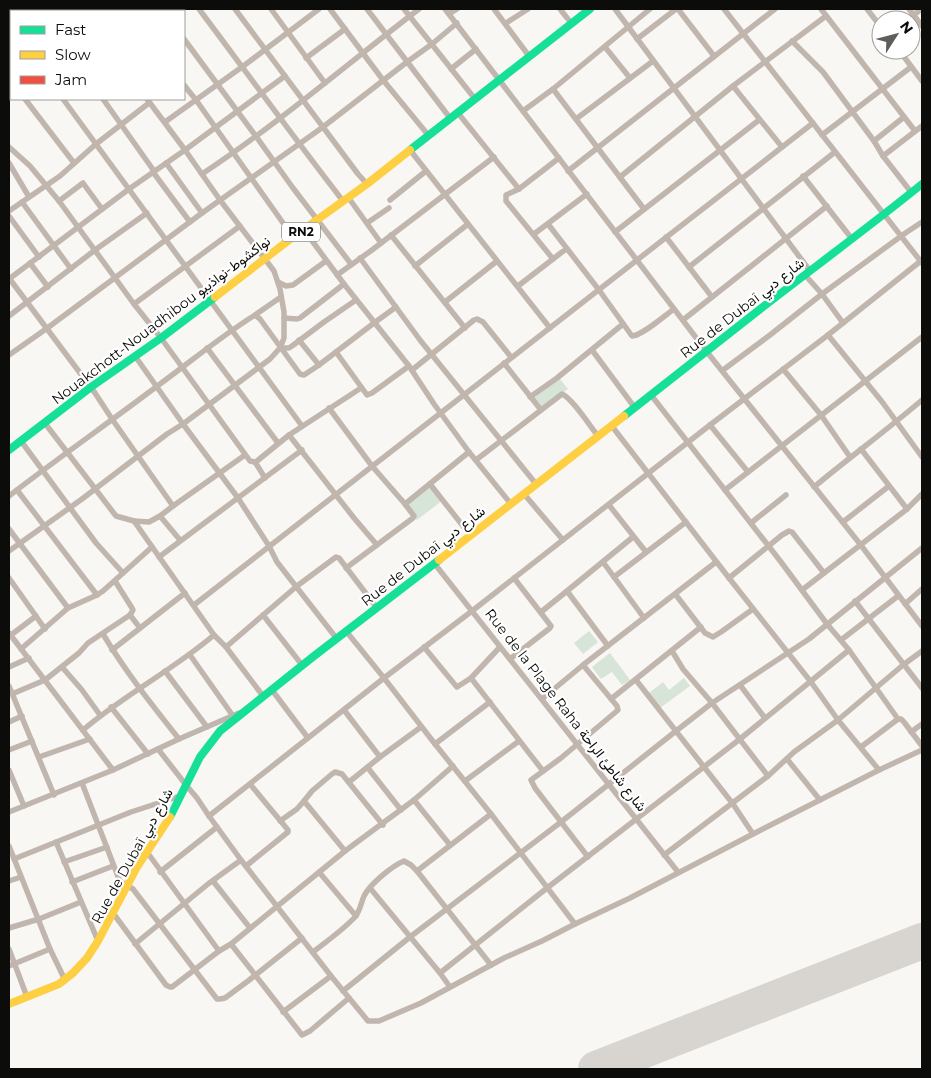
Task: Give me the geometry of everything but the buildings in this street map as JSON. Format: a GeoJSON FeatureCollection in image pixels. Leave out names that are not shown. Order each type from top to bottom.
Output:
{"type":"FeatureCollection","features":[{"type":"Feature","properties":{"kind":"main road","name":"Nouakchott-Nouadhibou نواكشوط-نواذيبو"},"geometry":{"type":"LineString","coordinates":[[9,450],[44,422],[161,338],[366,184],[590,9]]}},
{"type":"Feature","properties":{"kind":"main road","name":"Rue de Dubaï شارع دبي"},"geometry":{"type":"LineString","coordinates":[[9,1004],[52,988],[65,980],[84,962],[98,941],[137,866],[165,827],[200,757],[220,731],[922,184]]}},
{"type":"Feature","properties":{"kind":"street"},"geometry":{"type":"LineString","coordinates":[[199,9],[298,144],[367,223],[381,243]]}},
{"type":"Feature","properties":{"kind":"street"},"geometry":{"type":"LineString","coordinates":[[235,9],[366,184]]}},
{"type":"Feature","properties":{"kind":"street"},"geometry":{"type":"LineString","coordinates":[[271,9],[325,83]]}},
{"type":"Feature","properties":{"kind":"street"},"geometry":{"type":"LineString","coordinates":[[165,122],[319,9]]}},
{"type":"Feature","properties":{"kind":"street"},"geometry":{"type":"LineString","coordinates":[[330,9],[383,80],[429,136]]}},
{"type":"Feature","properties":{"kind":"street"},"geometry":{"type":"LineString","coordinates":[[367,9],[450,118]]}},
{"type":"Feature","properties":{"kind":"street"},"geometry":{"type":"LineString","coordinates":[[404,9],[475,99]]}},
{"type":"Feature","properties":{"kind":"street"},"geometry":{"type":"LineString","coordinates":[[202,174],[234,153],[303,101],[419,9]]}},
{"type":"Feature","properties":{"kind":"street"},"geometry":{"type":"LineString","coordinates":[[445,9],[707,352],[843,522],[922,626]]}},
{"type":"Feature","properties":{"kind":"street"},"geometry":{"type":"LineString","coordinates":[[449,14],[456,9]]}},
{"type":"Feature","properties":{"kind":"street"},"geometry":{"type":"LineString","coordinates":[[494,9],[529,56]]}},
{"type":"Feature","properties":{"kind":"street"},"geometry":{"type":"LineString","coordinates":[[515,9],[519,15]]}},
{"type":"Feature","properties":{"kind":"street"},"geometry":{"type":"LineString","coordinates":[[506,23],[528,9]]}},
{"type":"Feature","properties":{"kind":"street"},"geometry":{"type":"LineString","coordinates":[[560,9],[571,23]]}},
{"type":"Feature","properties":{"kind":"street"},"geometry":{"type":"LineString","coordinates":[[614,9],[786,239],[807,273],[844,324]]}},
{"type":"Feature","properties":{"kind":"street"},"geometry":{"type":"LineString","coordinates":[[522,111],[604,47],[636,18],[650,9]]}},
{"type":"Feature","properties":{"kind":"street"},"geometry":{"type":"LineString","coordinates":[[637,39],[677,9],[714,56]]}},
{"type":"Feature","properties":{"kind":"street"},"geometry":{"type":"LineString","coordinates":[[209,816],[384,678],[922,262],[724,9]]}},
{"type":"Feature","properties":{"kind":"street"},"geometry":{"type":"LineString","coordinates":[[821,9],[915,130]]}},
{"type":"Feature","properties":{"kind":"street"},"geometry":{"type":"LineString","coordinates":[[568,170],[771,10]]}},
{"type":"Feature","properties":{"kind":"street"},"geometry":{"type":"LineString","coordinates":[[620,177],[826,16]]}},
{"type":"Feature","properties":{"kind":"street"},"geometry":{"type":"LineString","coordinates":[[9,355],[166,239],[323,127],[456,24]]}},
{"type":"Feature","properties":{"kind":"street"},"geometry":{"type":"LineString","coordinates":[[306,58],[345,29]]}},
{"type":"Feature","properties":{"kind":"street"},"geometry":{"type":"LineString","coordinates":[[185,40],[351,264]]}},
{"type":"Feature","properties":{"kind":"street"},"geometry":{"type":"LineString","coordinates":[[792,41],[823,72],[911,192]]}},
{"type":"Feature","properties":{"kind":"street"},"geometry":{"type":"LineString","coordinates":[[604,47],[630,78]]}},
{"type":"Feature","properties":{"kind":"street"},"geometry":{"type":"LineString","coordinates":[[451,69],[476,49]]}},
{"type":"Feature","properties":{"kind":"street"},"geometry":{"type":"LineString","coordinates":[[906,60],[922,81]]}},
{"type":"Feature","properties":{"kind":"street"},"geometry":{"type":"LineString","coordinates":[[576,119],[653,61]]}},
{"type":"Feature","properties":{"kind":"street"},"geometry":{"type":"LineString","coordinates":[[822,135],[911,67]]}},
{"type":"Feature","properties":{"kind":"street"},"geometry":{"type":"LineString","coordinates":[[173,506],[91,387],[9,278],[285,76]]}},
{"type":"Feature","properties":{"kind":"street"},"geometry":{"type":"LineString","coordinates":[[9,77],[10,82]]}},
{"type":"Feature","properties":{"kind":"street"},"geometry":{"type":"LineString","coordinates":[[185,86],[293,237]]}},
{"type":"Feature","properties":{"kind":"street"},"geometry":{"type":"LineString","coordinates":[[734,86],[782,147]]}},
{"type":"Feature","properties":{"kind":"street"},"geometry":{"type":"LineString","coordinates":[[553,88],[644,209]]}},
{"type":"Feature","properties":{"kind":"street"},"geometry":{"type":"LineString","coordinates":[[26,100],[74,163]]}},
{"type":"Feature","properties":{"kind":"street"},"geometry":{"type":"LineString","coordinates":[[64,100],[302,426]]}},
{"type":"Feature","properties":{"kind":"street"},"geometry":{"type":"LineString","coordinates":[[104,100],[190,222]]}},
{"type":"Feature","properties":{"kind":"street"},"geometry":{"type":"LineString","coordinates":[[9,210],[60,176],[148,101],[220,200],[272,267],[278,282],[284,318],[284,338],[277,353],[235,386],[9,551]]}},
{"type":"Feature","properties":{"kind":"street"},"geometry":{"type":"LineString","coordinates":[[458,112],[519,189]]}},
{"type":"Feature","properties":{"kind":"street"},"geometry":{"type":"LineString","coordinates":[[874,141],[904,117]]}},
{"type":"Feature","properties":{"kind":"street"},"geometry":{"type":"LineString","coordinates":[[615,232],[759,120]]}},
{"type":"Feature","properties":{"kind":"street"},"geometry":{"type":"LineString","coordinates":[[194,605],[813,123]]}},
{"type":"Feature","properties":{"kind":"street"},"geometry":{"type":"LineString","coordinates":[[883,156],[922,126]]}},
{"type":"Feature","properties":{"kind":"street"},"geometry":{"type":"LineString","coordinates":[[9,147],[30,166],[59,201],[245,455],[250,461],[255,462],[265,478]]}},
{"type":"Feature","properties":{"kind":"street"},"geometry":{"type":"LineString","coordinates":[[410,150],[550,328]]}},
{"type":"Feature","properties":{"kind":"street"},"geometry":{"type":"LineString","coordinates":[[689,267],[835,152]]}},
{"type":"Feature","properties":{"kind":"street"},"geometry":{"type":"LineString","coordinates":[[337,275],[494,157]]}},
{"type":"Feature","properties":{"kind":"street"},"geometry":{"type":"LineString","coordinates":[[553,259],[506,201],[506,195],[519,189],[559,158]]}},
{"type":"Feature","properties":{"kind":"street"},"geometry":{"type":"LineString","coordinates":[[9,163],[29,197]]}},
{"type":"Feature","properties":{"kind":"street"},"geometry":{"type":"LineString","coordinates":[[166,163],[202,213]]}},
{"type":"Feature","properties":{"kind":"street"},"geometry":{"type":"LineString","coordinates":[[390,200],[426,171]]}},
{"type":"Feature","properties":{"kind":"street"},"geometry":{"type":"LineString","coordinates":[[803,176],[852,239]]}},
{"type":"Feature","properties":{"kind":"street"},"geometry":{"type":"LineString","coordinates":[[59,201],[82,183],[102,209]]}},
{"type":"Feature","properties":{"kind":"street"},"geometry":{"type":"LineString","coordinates":[[534,234],[586,194]]}},
{"type":"Feature","properties":{"kind":"street"},"geometry":{"type":"LineString","coordinates":[[22,202],[71,269]]}},
{"type":"Feature","properties":{"kind":"street"},"geometry":{"type":"LineString","coordinates":[[683,320],[827,206]]}},
{"type":"Feature","properties":{"kind":"street"},"geometry":{"type":"LineString","coordinates":[[367,223],[388,208]]}},
{"type":"Feature","properties":{"kind":"street"},"geometry":{"type":"LineString","coordinates":[[9,316],[147,213]]}},
{"type":"Feature","properties":{"kind":"street"},"geometry":{"type":"LineString","coordinates":[[9,216],[39,257]]}},
{"type":"Feature","properties":{"kind":"street"},"geometry":{"type":"LineString","coordinates":[[722,370],[822,294],[922,222]]}},
{"type":"Feature","properties":{"kind":"street"},"geometry":{"type":"LineString","coordinates":[[415,266],[468,224]]}},
{"type":"Feature","properties":{"kind":"street"},"geometry":{"type":"LineString","coordinates":[[548,224],[632,336],[645,330],[674,309]]}},
{"type":"Feature","properties":{"kind":"street"},"geometry":{"type":"LineString","coordinates":[[134,304],[240,226]]}},
{"type":"Feature","properties":{"kind":"street"},"geometry":{"type":"LineString","coordinates":[[304,230],[410,368],[469,452],[511,504]]}},
{"type":"Feature","properties":{"kind":"street"},"geometry":{"type":"LineString","coordinates":[[391,235],[464,328]]}},
{"type":"Feature","properties":{"kind":"street"},"geometry":{"type":"LineString","coordinates":[[666,237],[712,297]]}},
{"type":"Feature","properties":{"kind":"street"},"geometry":{"type":"LineString","coordinates":[[518,286],[567,249]]}},
{"type":"Feature","properties":{"kind":"street"},"geometry":{"type":"LineString","coordinates":[[360,258],[420,340],[536,484]]}},
{"type":"Feature","properties":{"kind":"street"},"geometry":{"type":"LineString","coordinates":[[278,282],[286,286],[293,285],[326,261]]}},
{"type":"Feature","properties":{"kind":"street"},"geometry":{"type":"LineString","coordinates":[[445,302],[496,261]]}},
{"type":"Feature","properties":{"kind":"street"},"geometry":{"type":"LineString","coordinates":[[30,263],[48,287]]}},
{"type":"Feature","properties":{"kind":"street"},"geometry":{"type":"LineString","coordinates":[[284,318],[300,318],[344,284]]}},
{"type":"Feature","properties":{"kind":"street"},"geometry":{"type":"LineString","coordinates":[[9,496],[207,348],[281,296]]}},
{"type":"Feature","properties":{"kind":"street"},"geometry":{"type":"LineString","coordinates":[[280,348],[289,348],[356,300]]}},
{"type":"Feature","properties":{"kind":"street"},"geometry":{"type":"LineString","coordinates":[[254,315],[260,318],[300,374],[304,375],[396,307]]}},
{"type":"Feature","properties":{"kind":"street"},"geometry":{"type":"LineString","coordinates":[[336,352],[367,394],[372,394],[432,353],[477,319],[483,322],[511,357]]}},
{"type":"Feature","properties":{"kind":"street"},"geometry":{"type":"LineString","coordinates":[[530,397],[623,324]]}},
{"type":"Feature","properties":{"kind":"street"},"geometry":{"type":"LineString","coordinates":[[828,336],[922,456]]}},
{"type":"Feature","properties":{"kind":"street"},"geometry":{"type":"LineString","coordinates":[[724,490],[922,337]]}},
{"type":"Feature","properties":{"kind":"street"},"geometry":{"type":"LineString","coordinates":[[299,340],[320,365]]}},
{"type":"Feature","properties":{"kind":"street"},"geometry":{"type":"LineString","coordinates":[[207,348],[278,443]]}},
{"type":"Feature","properties":{"kind":"street"},"geometry":{"type":"LineString","coordinates":[[592,350],[635,408]]}},
{"type":"Feature","properties":{"kind":"street"},"geometry":{"type":"LineString","coordinates":[[135,356],[238,498],[277,562],[337,639]]}},
{"type":"Feature","properties":{"kind":"street"},"geometry":{"type":"LineString","coordinates":[[504,363],[541,410]]}},
{"type":"Feature","properties":{"kind":"street"},"geometry":{"type":"LineString","coordinates":[[784,369],[821,415],[850,457]]}},
{"type":"Feature","properties":{"kind":"street"},"geometry":{"type":"LineString","coordinates":[[255,462],[302,426],[361,388]]}},
{"type":"Feature","properties":{"kind":"street"},"geometry":{"type":"LineString","coordinates":[[476,460],[562,394],[566,395],[598,436]]}},
{"type":"Feature","properties":{"kind":"street"},"geometry":{"type":"LineString","coordinates":[[158,749],[343,991],[368,1020],[379,1021],[421,1003],[490,965],[630,898],[922,748],[904,722],[898,719],[849,650],[651,395]]}},
{"type":"Feature","properties":{"kind":"street"},"geometry":{"type":"LineString","coordinates":[[814,487],[922,400]]}},
{"type":"Feature","properties":{"kind":"street"},"geometry":{"type":"LineString","coordinates":[[329,408],[372,466],[414,515],[413,518],[346,568]]}},
{"type":"Feature","properties":{"kind":"street"},"geometry":{"type":"LineString","coordinates":[[44,422],[116,516],[134,521],[149,522],[160,516],[245,455]]}},
{"type":"Feature","properties":{"kind":"street"},"geometry":{"type":"LineString","coordinates":[[710,425],[748,472]]}},
{"type":"Feature","properties":{"kind":"street"},"geometry":{"type":"LineString","coordinates":[[611,426],[811,682],[838,720],[879,770]]}},
{"type":"Feature","properties":{"kind":"street"},"geometry":{"type":"LineString","coordinates":[[290,435],[377,545]]}},
{"type":"Feature","properties":{"kind":"street"},"geometry":{"type":"LineString","coordinates":[[21,441],[96,543],[122,573]]}},
{"type":"Feature","properties":{"kind":"street"},"geometry":{"type":"LineString","coordinates":[[861,449],[907,509]]}},
{"type":"Feature","properties":{"kind":"street"},"geometry":{"type":"LineString","coordinates":[[159,557],[302,450]]}},
{"type":"Feature","properties":{"kind":"street"},"geometry":{"type":"LineString","coordinates":[[405,504],[469,452]]}},
{"type":"Feature","properties":{"kind":"street"},"geometry":{"type":"LineString","coordinates":[[430,484],[470,535]]}},
{"type":"Feature","properties":{"kind":"street"},"geometry":{"type":"LineString","coordinates":[[843,522],[889,486]]}},
{"type":"Feature","properties":{"kind":"street"},"geometry":{"type":"LineString","coordinates":[[17,490],[97,595]]}},
{"type":"Feature","properties":{"kind":"street"},"geometry":{"type":"LineString","coordinates":[[524,494],[563,540]]}},
{"type":"Feature","properties":{"kind":"street"},"geometry":{"type":"LineString","coordinates":[[802,590],[907,509],[922,494]]}},
{"type":"Feature","properties":{"kind":"street"},"geometry":{"type":"LineString","coordinates":[[751,523],[786,495]]}},
{"type":"Feature","properties":{"kind":"street"},"geometry":{"type":"LineString","coordinates":[[609,505],[646,552]]}},
{"type":"Feature","properties":{"kind":"street"},"geometry":{"type":"LineString","coordinates":[[160,516],[180,540]]}},
{"type":"Feature","properties":{"kind":"street"},"geometry":{"type":"LineString","coordinates":[[134,521],[214,635],[226,647],[263,696]]}},
{"type":"Feature","properties":{"kind":"street"},"geometry":{"type":"LineString","coordinates":[[614,577],[686,522]]}},
{"type":"Feature","properties":{"kind":"street"},"geometry":{"type":"LineString","coordinates":[[9,529],[68,608]]}},
{"type":"Feature","properties":{"kind":"street"},"geometry":{"type":"LineString","coordinates":[[729,578],[789,531],[792,532],[824,573]]}},
{"type":"Feature","properties":{"kind":"street"},"geometry":{"type":"LineString","coordinates":[[541,612],[568,592],[633,537]]}},
{"type":"Feature","properties":{"kind":"street"},"geometry":{"type":"LineString","coordinates":[[21,649],[68,608],[97,595],[115,581],[152,547]]}},
{"type":"Feature","properties":{"kind":"street"},"geometry":{"type":"LineString","coordinates":[[343,991],[410,936],[521,853],[712,703],[809,639],[922,548]]}},
{"type":"Feature","properties":{"kind":"street"},"geometry":{"type":"LineString","coordinates":[[226,647],[297,586],[335,558],[339,558],[377,608]]}},
{"type":"Feature","properties":{"kind":"street"},"geometry":{"type":"LineString","coordinates":[[603,562],[644,618]]}},
{"type":"Feature","properties":{"kind":"street"},"geometry":{"type":"LineString","coordinates":[[542,699],[716,562]]}},
{"type":"Feature","properties":{"kind":"street","name":"Rue de la Plage Raha شارع شاطئ الراحة"},"geometry":{"type":"LineString","coordinates":[[434,563],[678,872]]}},
{"type":"Feature","properties":{"kind":"street"},"geometry":{"type":"LineString","coordinates":[[9,578],[45,629]]}},
{"type":"Feature","properties":{"kind":"street"},"geometry":{"type":"LineString","coordinates":[[510,659],[551,626],[514,578]]}},
{"type":"Feature","properties":{"kind":"street"},"geometry":{"type":"LineString","coordinates":[[12,694],[45,680],[79,654],[88,643],[130,615],[133,610],[115,581]]}},
{"type":"Feature","properties":{"kind":"street"},"geometry":{"type":"LineString","coordinates":[[905,604],[922,589]]}},
{"type":"Feature","properties":{"kind":"street"},"geometry":{"type":"LineString","coordinates":[[568,592],[608,646]]}},
{"type":"Feature","properties":{"kind":"street"},"geometry":{"type":"LineString","coordinates":[[112,650],[185,593]]}},
{"type":"Feature","properties":{"kind":"street"},"geometry":{"type":"LineString","coordinates":[[676,595],[707,635],[712,637],[753,609]]}},
{"type":"Feature","properties":{"kind":"street"},"geometry":{"type":"LineString","coordinates":[[841,640],[898,596]]}},
{"type":"Feature","properties":{"kind":"street"},"geometry":{"type":"LineString","coordinates":[[855,601],[922,688]]}},
{"type":"Feature","properties":{"kind":"street"},"geometry":{"type":"LineString","coordinates":[[130,615],[140,628]]}},
{"type":"Feature","properties":{"kind":"street"},"geometry":{"type":"LineString","coordinates":[[262,615],[302,666]]}},
{"type":"Feature","properties":{"kind":"street"},"geometry":{"type":"LineString","coordinates":[[36,616],[10,634],[112,770]]}},
{"type":"Feature","properties":{"kind":"street"},"geometry":{"type":"LineString","coordinates":[[611,699],[701,627]]}},
{"type":"Feature","properties":{"kind":"street"},"geometry":{"type":"LineString","coordinates":[[346,632],[491,814],[575,924]]}},
{"type":"Feature","properties":{"kind":"street"},"geometry":{"type":"LineString","coordinates":[[103,634],[112,650],[178,739]]}},
{"type":"Feature","properties":{"kind":"street"},"geometry":{"type":"LineString","coordinates":[[83,730],[111,707],[190,655],[214,635]]}},
{"type":"Feature","properties":{"kind":"street"},"geometry":{"type":"LineString","coordinates":[[424,647],[456,686],[460,687],[500,648]]}},
{"type":"Feature","properties":{"kind":"street"},"geometry":{"type":"LineString","coordinates":[[440,974],[547,888],[740,740],[849,650]]}},
{"type":"Feature","properties":{"kind":"street"},"geometry":{"type":"LineString","coordinates":[[672,651],[683,669],[712,703],[768,776]]}},
{"type":"Feature","properties":{"kind":"street"},"geometry":{"type":"LineString","coordinates":[[664,855],[733,804],[794,752],[838,720],[922,651]]}},
{"type":"Feature","properties":{"kind":"street"},"geometry":{"type":"LineString","coordinates":[[190,655],[233,716]]}},
{"type":"Feature","properties":{"kind":"street"},"geometry":{"type":"LineString","coordinates":[[9,667],[29,658]]}},
{"type":"Feature","properties":{"kind":"street"},"geometry":{"type":"LineString","coordinates":[[583,665],[617,706],[618,710],[561,758],[530,780],[588,857]]}},
{"type":"Feature","properties":{"kind":"street"},"geometry":{"type":"LineString","coordinates":[[62,667],[100,715]]}},
{"type":"Feature","properties":{"kind":"street"},"geometry":{"type":"LineString","coordinates":[[165,671],[207,726]]}},
{"type":"Feature","properties":{"kind":"street"},"geometry":{"type":"LineString","coordinates":[[470,678],[543,771]]}},
{"type":"Feature","properties":{"kind":"street"},"geometry":{"type":"LineString","coordinates":[[636,680],[733,804],[753,834]]}},
{"type":"Feature","properties":{"kind":"street"},"geometry":{"type":"LineString","coordinates":[[740,685],[765,718]]}},
{"type":"Feature","properties":{"kind":"street"},"geometry":{"type":"LineString","coordinates":[[9,686],[54,794]]}},
{"type":"Feature","properties":{"kind":"street"},"geometry":{"type":"LineString","coordinates":[[272,690],[308,738]]}},
{"type":"Feature","properties":{"kind":"street"},"geometry":{"type":"LineString","coordinates":[[435,744],[490,702]]}},
{"type":"Feature","properties":{"kind":"street"},"geometry":{"type":"LineString","coordinates":[[111,707],[148,754]]}},
{"type":"Feature","properties":{"kind":"street"},"geometry":{"type":"LineString","coordinates":[[344,710],[380,757]]}},
{"type":"Feature","properties":{"kind":"street"},"geometry":{"type":"LineString","coordinates":[[9,812],[82,783],[207,726],[244,712]]}},
{"type":"Feature","properties":{"kind":"street"},"geometry":{"type":"LineString","coordinates":[[9,722],[22,716]]}},
{"type":"Feature","properties":{"kind":"street"},"geometry":{"type":"LineString","coordinates":[[861,747],[898,719]]}},
{"type":"Feature","properties":{"kind":"street"},"geometry":{"type":"LineString","coordinates":[[911,732],[922,724]]}},
{"type":"Feature","properties":{"kind":"street"},"geometry":{"type":"LineString","coordinates":[[350,782],[421,727]]}},
{"type":"Feature","properties":{"kind":"street"},"geometry":{"type":"LineString","coordinates":[[39,758],[90,739]]}},
{"type":"Feature","properties":{"kind":"street"},"geometry":{"type":"LineString","coordinates":[[9,750],[32,741]]}},
{"type":"Feature","properties":{"kind":"street"},"geometry":{"type":"LineString","coordinates":[[465,781],[519,741]]}},
{"type":"Feature","properties":{"kind":"street"},"geometry":{"type":"LineString","coordinates":[[787,759],[820,800]]}},
{"type":"Feature","properties":{"kind":"street"},"geometry":{"type":"LineString","coordinates":[[113,913],[168,987],[172,986],[219,950],[231,944],[345,851],[414,800],[452,766]]}},
{"type":"Feature","properties":{"kind":"street"},"geometry":{"type":"LineString","coordinates":[[368,768],[401,810]]}},
{"type":"Feature","properties":{"kind":"street"},"geometry":{"type":"LineString","coordinates":[[9,770],[11,782],[24,806]]}},
{"type":"Feature","properties":{"kind":"street"},"geometry":{"type":"LineString","coordinates":[[280,822],[297,809],[312,791],[335,772],[342,774],[350,782],[383,824]]}},
{"type":"Feature","properties":{"kind":"street"},"geometry":{"type":"LineString","coordinates":[[82,783],[119,878],[133,889],[217,998],[225,998],[302,938]]}},
{"type":"Feature","properties":{"kind":"street"},"geometry":{"type":"LineString","coordinates":[[246,866],[288,832],[250,784]]}},
{"type":"Feature","properties":{"kind":"street"},"geometry":{"type":"LineString","coordinates":[[14,859],[131,812],[180,796]]}},
{"type":"Feature","properties":{"kind":"street"},"geometry":{"type":"LineString","coordinates":[[414,800],[450,845]]}},
{"type":"Feature","properties":{"kind":"street"},"geometry":{"type":"LineString","coordinates":[[304,801],[345,851]]}},
{"type":"Feature","properties":{"kind":"street"},"geometry":{"type":"LineString","coordinates":[[417,871],[491,814]]}},
{"type":"Feature","properties":{"kind":"street"},"geometry":{"type":"LineString","coordinates":[[160,872],[217,826]]}},
{"type":"Feature","properties":{"kind":"street"},"geometry":{"type":"LineString","coordinates":[[56,842],[98,941]]}},
{"type":"Feature","properties":{"kind":"street"},"geometry":{"type":"LineString","coordinates":[[9,847],[50,949],[65,980]]}},
{"type":"Feature","properties":{"kind":"street"},"geometry":{"type":"LineString","coordinates":[[64,862],[107,847]]}},
{"type":"Feature","properties":{"kind":"street"},"geometry":{"type":"LineString","coordinates":[[147,852],[219,950]]}},
{"type":"Feature","properties":{"kind":"street"},"geometry":{"type":"LineString","coordinates":[[135,944],[241,860]]}},
{"type":"Feature","properties":{"kind":"street"},"geometry":{"type":"LineString","coordinates":[[313,952],[356,916],[370,888],[394,867],[404,861],[417,871],[490,965]]}},
{"type":"Feature","properties":{"kind":"street"},"geometry":{"type":"LineString","coordinates":[[72,882],[113,866]]}},
{"type":"Feature","properties":{"kind":"street"},"geometry":{"type":"LineString","coordinates":[[320,872],[356,916]]}},
{"type":"Feature","properties":{"kind":"street"},"geometry":{"type":"LineString","coordinates":[[9,882],[21,877]]}},
{"type":"Feature","properties":{"kind":"street"},"geometry":{"type":"LineString","coordinates":[[213,881],[250,928]]}},
{"type":"Feature","properties":{"kind":"street"},"geometry":{"type":"LineString","coordinates":[[370,888],[450,987]]}},
{"type":"Feature","properties":{"kind":"street"},"geometry":{"type":"LineString","coordinates":[[9,928],[39,919],[81,902]]}},
{"type":"Feature","properties":{"kind":"street"},"geometry":{"type":"LineString","coordinates":[[231,944],[302,1035],[310,1031],[349,998]]}},
{"type":"Feature","properties":{"kind":"street"},"geometry":{"type":"LineString","coordinates":[[12,964],[50,949]]}},
{"type":"Feature","properties":{"kind":"street"},"geometry":{"type":"LineString","coordinates":[[9,950],[12,964],[27,997]]}},
{"type":"Feature","properties":{"kind":"street"},"geometry":{"type":"LineString","coordinates":[[283,1012],[331,976]]}},
{"type":"Feature","properties":{"kind":"green space"},"geometry":{"type":"Polygon","coordinates":[[[560,379],[568,389],[541,408],[533,398],[560,379]]]}},
{"type":"Feature","properties":{"kind":"green space"},"geometry":{"type":"Polygon","coordinates":[[[429,485],[443,500],[417,520],[406,505],[429,485]]]}},
{"type":"Feature","properties":{"kind":"green space"},"geometry":{"type":"Polygon","coordinates":[[[589,631],[598,642],[583,654],[574,643],[589,631]]]}},
{"type":"Feature","properties":{"kind":"green space"},"geometry":{"type":"Polygon","coordinates":[[[610,653],[630,680],[622,685],[612,672],[601,679],[592,667],[610,653]]]}},
{"type":"Feature","properties":{"kind":"green space"},"geometry":{"type":"Polygon","coordinates":[[[684,678],[690,686],[660,708],[649,693],[663,682],[669,690],[684,678]]]}},
{"type":"Feature","properties":{"kind":"runway"},"geometry":{"type":"LineString","coordinates":[[596,1069],[922,941]]}},
{"type":"Feature","properties":{"kind":"traffic: fast"},"geometry":{"type":"LineString","coordinates":[[410,150],[590,9]]}},
{"type":"Feature","properties":{"kind":"traffic: fast"},"geometry":{"type":"LineString","coordinates":[[624,416],[922,184]]}},
{"type":"Feature","properties":{"kind":"traffic: fast"},"geometry":{"type":"LineString","coordinates":[[9,450],[91,387],[215,297]]}},
{"type":"Feature","properties":{"kind":"traffic: fast"},"geometry":{"type":"LineString","coordinates":[[170,817],[200,757],[220,731],[439,560]]}},
{"type":"Feature","properties":{"kind":"traffic: slow"},"geometry":{"type":"LineString","coordinates":[[215,297],[410,150]]}},
{"type":"Feature","properties":{"kind":"traffic: slow"},"geometry":{"type":"LineString","coordinates":[[439,560],[624,416]]}},
{"type":"Feature","properties":{"kind":"traffic: slow"},"geometry":{"type":"LineString","coordinates":[[9,1004],[59,984],[87,958],[137,867],[170,817]]}}]}
